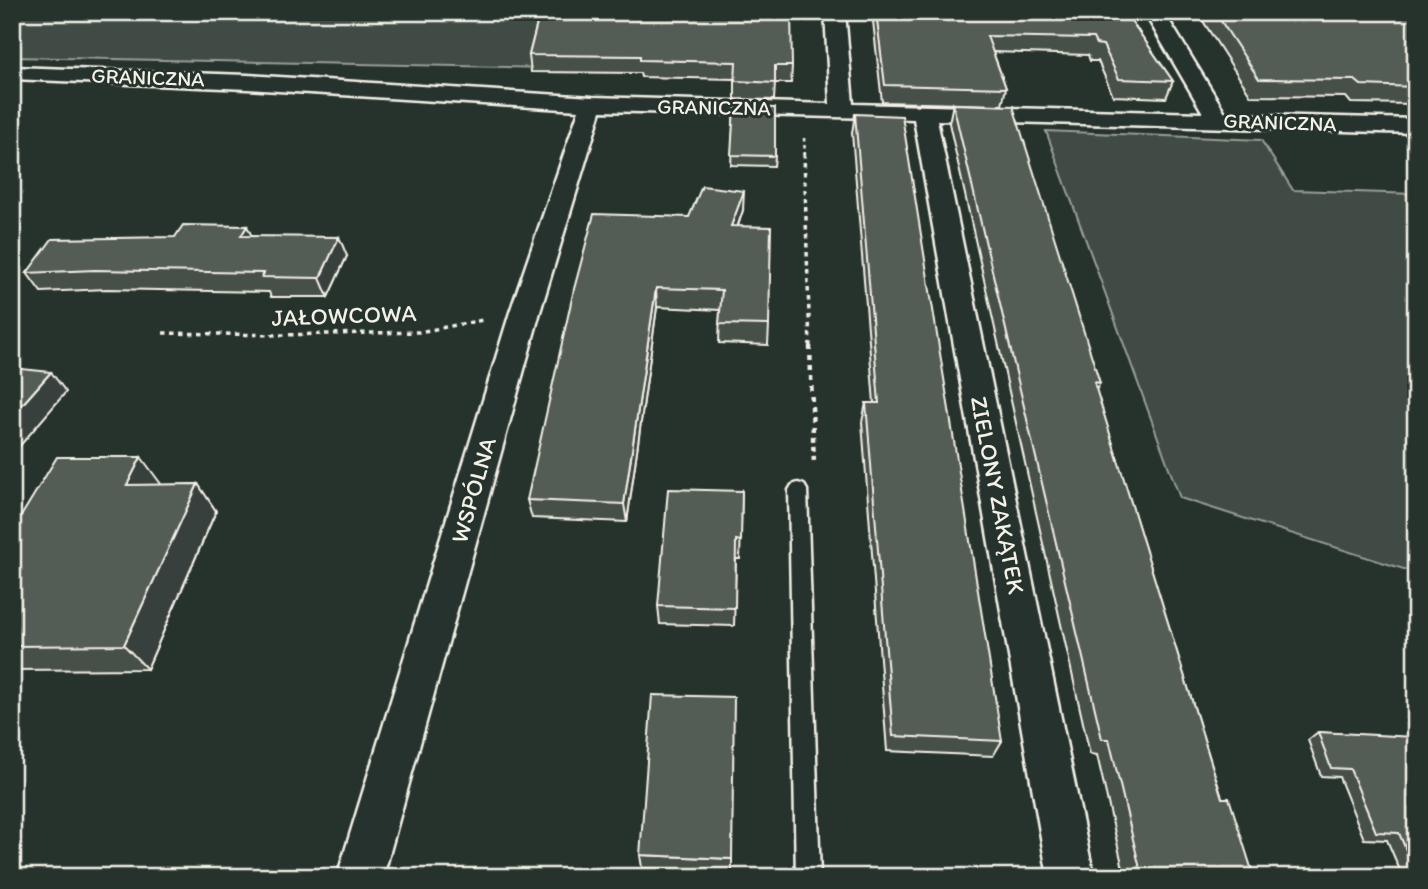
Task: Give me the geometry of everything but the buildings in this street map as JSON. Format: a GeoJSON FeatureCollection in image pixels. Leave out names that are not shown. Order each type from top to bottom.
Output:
{"type":"FeatureCollection","features":[{"type":"Feature","properties":{"kind":"street"},"geometry":{"type":"LineString","coordinates":[[835,12],[842,110]]}},
{"type":"Feature","properties":{"kind":"street"},"geometry":{"type":"LineString","coordinates":[[1153,12],[1218,120]]}},
{"type":"Feature","properties":{"kind":"street","name":"GRANICZNA"},"geometry":{"type":"LineString","coordinates":[[12,73],[247,82],[592,104],[1416,126]]}},
{"type":"Feature","properties":{"kind":"street","name":"WSPÓLNA"},"geometry":{"type":"LineString","coordinates":[[359,877],[525,312],[592,104]]}},
{"type":"Feature","properties":{"kind":"street","name":"ZIELONY ZAKĄTEK"},"geometry":{"type":"LineString","coordinates":[[924,112],[1071,877]]}},
{"type":"Feature","properties":{"kind":"lane"},"geometry":{"type":"LineString","coordinates":[[798,490],[808,877]]}},
{"type":"Feature","properties":{"kind":"path"},"geometry":{"type":"LineString","coordinates":[[798,490],[814,478],[803,125]]}},
{"type":"Feature","properties":{"kind":"path","name":"JAŁOWCOWA"},"geometry":{"type":"LineString","coordinates":[[163,333],[279,335],[419,332],[525,312]]}},
{"type":"Feature","properties":{"kind":"shaded area"},"geometry":{"type":"Polygon","coordinates":[[[12,12],[666,12],[652,70],[12,57],[12,12]]]}},
{"type":"Feature","properties":{"kind":"shaded area"},"geometry":{"type":"Polygon","coordinates":[[[1046,131],[1261,140],[1293,190],[1416,194],[1416,573],[1180,498],[1046,131]]]}}]}
